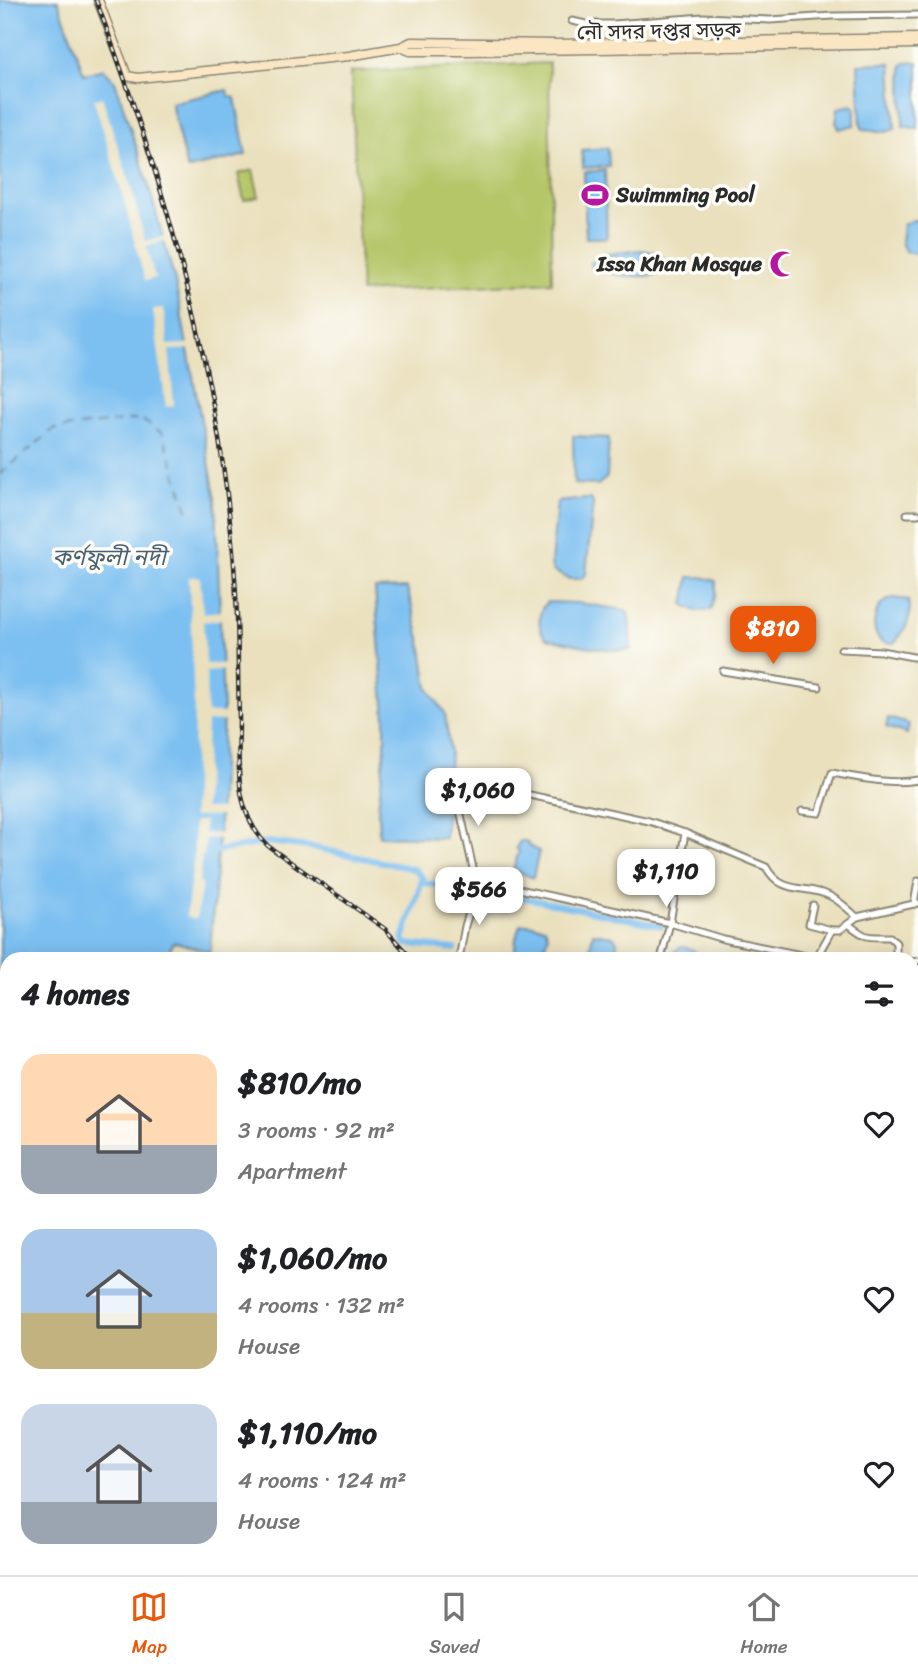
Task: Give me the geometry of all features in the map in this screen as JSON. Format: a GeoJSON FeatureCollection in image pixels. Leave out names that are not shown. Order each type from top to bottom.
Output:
{"type":"FeatureCollection","features":[{"type":"Feature","properties":{"kind":"main road","name":"নৌ সদর দপ্তর সড়ক"},"geometry":{"type":"LineString","coordinates":[[98,0],[127,76],[138,78],[349,56],[401,47],[411,42],[543,44],[918,38]]}},
{"type":"Feature","properties":{"kind":"main road","name":"নৌ সদর দপ্তর সড়ক"},"geometry":{"type":"LineString","coordinates":[[401,47],[410,51],[470,51],[918,44]]}},
{"type":"Feature","properties":{"kind":"street"},"geometry":{"type":"LineString","coordinates":[[572,21],[614,24],[703,17],[770,20],[918,15]]}},
{"type":"Feature","properties":{"kind":"street"},"geometry":{"type":"LineString","coordinates":[[907,514],[918,514]]}},
{"type":"Feature","properties":{"kind":"street"},"geometry":{"type":"LineString","coordinates":[[842,649],[881,651],[918,658]]}},
{"type":"Feature","properties":{"kind":"street"},"geometry":{"type":"LineString","coordinates":[[723,671],[819,687]]}},
{"type":"Feature","properties":{"kind":"street"},"geometry":{"type":"LineString","coordinates":[[460,952],[477,888],[454,773],[508,790],[624,815],[685,833],[766,867],[773,879],[782,885],[829,896],[857,917]]}},
{"type":"Feature","properties":{"kind":"street"},"geometry":{"type":"LineString","coordinates":[[802,811],[819,813],[832,773],[908,783],[918,780]]}},
{"type":"Feature","properties":{"kind":"street"},"geometry":{"type":"LineString","coordinates":[[663,952],[685,833]]}},
{"type":"Feature","properties":{"kind":"street"},"geometry":{"type":"LineString","coordinates":[[475,879],[787,952]]}},
{"type":"Feature","properties":{"kind":"street"},"geometry":{"type":"LineString","coordinates":[[813,905],[809,924],[840,930],[857,917],[916,903],[918,881]]}},
{"type":"Feature","properties":{"kind":"street"},"geometry":{"type":"LineString","coordinates":[[848,924],[862,936],[890,937],[896,943],[896,952]]}},
{"type":"Feature","properties":{"kind":"street"},"geometry":{"type":"LineString","coordinates":[[820,952],[832,930]]}},
{"type":"Feature","properties":{"kind":"green space"},"geometry":{"type":"Polygon","coordinates":[[[549,63],[552,282],[361,292],[351,72],[549,63]]]}},
{"type":"Feature","properties":{"kind":"green space"},"geometry":{"type":"Polygon","coordinates":[[[253,170],[259,197],[244,200],[238,174],[253,170]]]}},
{"type":"Feature","properties":{"kind":"water","name":"কর্ণফুলী নদী"},"geometry":{"type":"Polygon","coordinates":[[[0,0],[58,0],[84,74],[103,69],[115,81],[147,180],[175,281],[216,499],[223,710],[219,826],[210,952],[175,942],[169,952],[0,952],[0,0]]]}},
{"type":"Feature","properties":{"kind":"water"},"geometry":{"type":"Polygon","coordinates":[[[918,62],[918,129],[903,126],[902,66],[905,63],[918,62]]]}},
{"type":"Feature","properties":{"kind":"water"},"geometry":{"type":"Polygon","coordinates":[[[891,63],[895,129],[886,132],[863,129],[858,64],[891,63]]]}},
{"type":"Feature","properties":{"kind":"water"},"geometry":{"type":"Polygon","coordinates":[[[227,90],[229,96],[235,98],[246,155],[188,169],[171,103],[227,90]]]}},
{"type":"Feature","properties":{"kind":"water"},"geometry":{"type":"Polygon","coordinates":[[[852,105],[855,107],[855,125],[839,129],[836,122],[838,108],[852,105]]]}},
{"type":"Feature","properties":{"kind":"water"},"geometry":{"type":"Polygon","coordinates":[[[608,148],[609,166],[583,168],[582,150],[608,148]]]}},
{"type":"Feature","properties":{"kind":"water","name":"Swimming Pool"},"geometry":{"type":"Polygon","coordinates":[[[605,170],[607,238],[586,238],[584,172],[605,170]]]}},
{"type":"Feature","properties":{"kind":"water"},"geometry":{"type":"Polygon","coordinates":[[[918,220],[917,255],[906,252],[901,243],[903,225],[918,220]]]}},
{"type":"Feature","properties":{"kind":"water"},"geometry":{"type":"Polygon","coordinates":[[[641,250],[656,253],[663,259],[663,266],[655,275],[614,274],[598,270],[590,264],[601,255],[641,250]]]}},
{"type":"Feature","properties":{"kind":"water"},"geometry":{"type":"Polygon","coordinates":[[[573,436],[609,438],[607,477],[598,485],[574,484],[573,436]]]}},
{"type":"Feature","properties":{"kind":"water"},"geometry":{"type":"Polygon","coordinates":[[[591,499],[593,503],[586,574],[582,579],[569,579],[553,571],[551,564],[557,502],[591,499]]]}},
{"type":"Feature","properties":{"kind":"water"},"geometry":{"type":"Polygon","coordinates":[[[689,577],[716,581],[711,610],[697,611],[684,605],[689,577]]]}},
{"type":"Feature","properties":{"kind":"water"},"geometry":{"type":"Polygon","coordinates":[[[407,588],[421,642],[428,688],[445,713],[450,753],[445,838],[379,836],[378,808],[385,748],[385,717],[375,589],[407,588]]]}},
{"type":"Feature","properties":{"kind":"water"},"geometry":{"type":"Polygon","coordinates":[[[893,598],[908,600],[910,612],[905,629],[894,643],[886,643],[877,635],[874,622],[879,608],[893,598]]]}},
{"type":"Feature","properties":{"kind":"water"},"geometry":{"type":"Polygon","coordinates":[[[547,602],[578,603],[625,610],[629,615],[631,649],[602,649],[547,638],[541,630],[540,620],[547,602]]]}},
{"type":"Feature","properties":{"kind":"water"},"geometry":{"type":"Polygon","coordinates":[[[888,718],[909,724],[907,734],[886,727],[888,718]]]}},
{"type":"Feature","properties":{"kind":"water"},"geometry":{"type":"Polygon","coordinates":[[[520,841],[526,841],[539,851],[533,878],[513,870],[519,851],[516,848],[520,841]]]}},
{"type":"Feature","properties":{"kind":"water"},"geometry":{"type":"Polygon","coordinates":[[[520,925],[545,927],[548,935],[543,952],[515,952],[520,925]]]}},
{"type":"Feature","properties":{"kind":"water"},"geometry":{"type":"Polygon","coordinates":[[[593,933],[613,936],[617,941],[616,952],[589,952],[593,933]]]}},
{"type":"Feature","properties":{"kind":"water"},"geometry":{"type":"Polygon","coordinates":[[[680,947],[687,947],[694,952],[674,952],[680,947]]]}},
{"type":"Feature","properties":{"kind":"pier"},"geometry":{"type":"Polygon","coordinates":[[[102,97],[145,241],[166,236],[167,240],[146,246],[155,278],[145,281],[94,100],[102,97]]]}},
{"type":"Feature","properties":{"kind":"pier"},"geometry":{"type":"Polygon","coordinates":[[[163,308],[168,345],[191,346],[191,349],[169,350],[174,405],[166,407],[153,309],[163,308]]]}},
{"type":"Feature","properties":{"kind":"pier"},"geometry":{"type":"Polygon","coordinates":[[[189,577],[200,577],[203,613],[223,611],[223,619],[203,622],[206,664],[225,664],[225,670],[206,672],[207,713],[225,713],[225,721],[207,722],[204,809],[223,809],[223,816],[193,817],[194,703],[189,577]]]}},
{"type":"Feature","properties":{"kind":"pier"},"geometry":{"type":"Polygon","coordinates":[[[194,821],[204,821],[204,833],[222,834],[221,838],[205,839],[196,919],[186,917],[194,856],[194,821]]]}},
{"type":"Feature","properties":{"kind":"waterway"},"geometry":{"type":"LineString","coordinates":[[211,852],[269,842],[316,848],[414,869],[423,878],[403,939],[406,944],[455,949]]}},
{"type":"Feature","properties":{"kind":"waterway"},"geometry":{"type":"LineString","coordinates":[[421,882],[467,886],[662,926]]}},
{"type":"Feature","properties":{"kind":"ferry route"},"geometry":{"type":"LineString","coordinates":[[0,474],[54,429],[141,419],[163,434],[188,510]]}},
{"type":"Feature","properties":{"kind":"railway"},"geometry":{"type":"LineString","coordinates":[[96,0],[123,74],[171,226],[208,380],[232,537],[237,616],[239,769],[248,817],[268,846],[385,929],[406,952]]}},
{"type":"Feature","properties":{"kind":"place","name":"Swimming Pool"},"geometry":{"type":"Point","coordinates":[595,195]}},
{"type":"Feature","properties":{"kind":"place","name":"Issa Khan Mosque"},"geometry":{"type":"Point","coordinates":[783,264]}}]}
